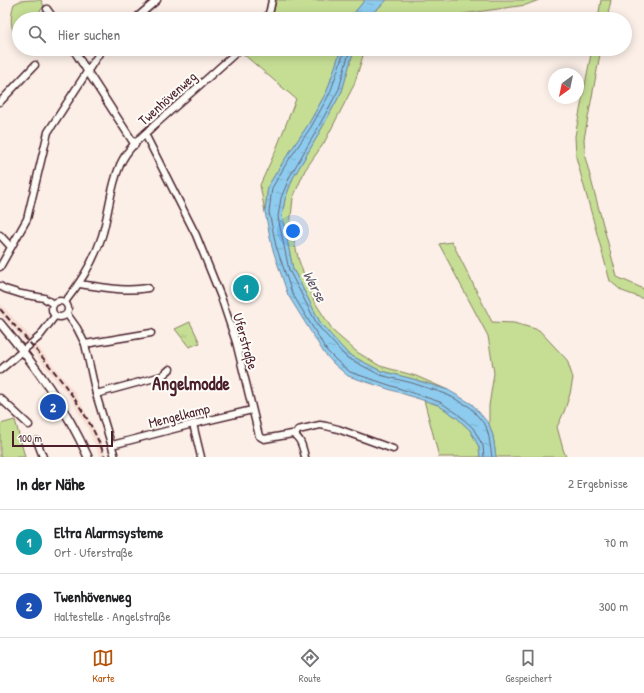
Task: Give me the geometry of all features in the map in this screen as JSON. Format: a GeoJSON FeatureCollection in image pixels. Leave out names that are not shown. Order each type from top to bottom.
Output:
{"type":"FeatureCollection","features":[{"type":"Feature","properties":{"kind":"street"},"geometry":{"type":"LineString","coordinates":[[143,12],[157,0]]}},
{"type":"Feature","properties":{"kind":"street"},"geometry":{"type":"LineString","coordinates":[[269,12],[272,0]]}},
{"type":"Feature","properties":{"kind":"street"},"geometry":{"type":"LineString","coordinates":[[47,8],[50,12]]}},
{"type":"Feature","properties":{"kind":"street"},"geometry":{"type":"LineString","coordinates":[[78,56],[134,145]]}},
{"type":"Feature","properties":{"kind":"street"},"geometry":{"type":"LineString","coordinates":[[0,267],[27,219],[48,132],[98,56]]}},
{"type":"Feature","properties":{"kind":"street","name":"Twenhövenweg"},"geometry":{"type":"LineString","coordinates":[[65,302],[79,284],[94,257],[102,236],[114,181],[120,164],[128,152],[145,134],[232,56]]}},
{"type":"Feature","properties":{"kind":"street"},"geometry":{"type":"LineString","coordinates":[[0,102],[35,65]]}},
{"type":"Feature","properties":{"kind":"street","name":"Uferstraße"},"geometry":{"type":"LineString","coordinates":[[145,134],[196,235],[221,297],[236,342],[258,433],[262,438],[268,439],[292,434],[295,435],[298,430],[320,425],[338,429],[393,449]]}},
{"type":"Feature","properties":{"kind":"street"},"geometry":{"type":"LineString","coordinates":[[0,235],[11,247]]}},
{"type":"Feature","properties":{"kind":"street"},"geometry":{"type":"LineString","coordinates":[[79,284],[139,290],[148,288]]}},
{"type":"Feature","properties":{"kind":"street"},"geometry":{"type":"LineString","coordinates":[[0,286],[20,294],[44,298],[53,304]]}},
{"type":"Feature","properties":{"kind":"street"},"geometry":{"type":"LineString","coordinates":[[67,314],[61,318],[55,316],[51,308],[53,304],[60,301],[65,302],[68,306],[67,314],[77,328],[85,344],[96,394],[115,457]]}},
{"type":"Feature","properties":{"kind":"street"},"geometry":{"type":"LineString","coordinates":[[0,370],[39,336],[55,316]]}},
{"type":"Feature","properties":{"kind":"street"},"geometry":{"type":"LineString","coordinates":[[0,323],[36,368],[75,430],[88,457]]}},
{"type":"Feature","properties":{"kind":"street"},"geometry":{"type":"LineString","coordinates":[[85,344],[151,333]]}},
{"type":"Feature","properties":{"kind":"street"},"geometry":{"type":"LineString","coordinates":[[96,394],[162,376],[170,369]]}},
{"type":"Feature","properties":{"kind":"street"},"geometry":{"type":"LineString","coordinates":[[0,398],[29,425]]}},
{"type":"Feature","properties":{"kind":"street","name":"Mengelkamp"},"geometry":{"type":"LineString","coordinates":[[112,445],[252,410]]}},
{"type":"Feature","properties":{"kind":"street"},"geometry":{"type":"LineString","coordinates":[[193,424],[201,457]]}},
{"type":"Feature","properties":{"kind":"street"},"geometry":{"type":"LineString","coordinates":[[295,435],[301,443],[305,457]]}},
{"type":"Feature","properties":{"kind":"street"},"geometry":{"type":"LineString","coordinates":[[37,441],[43,457]]}},
{"type":"Feature","properties":{"kind":"shaded area"},"geometry":{"type":"Polygon","coordinates":[[[0,303],[27,333],[74,391],[94,427],[107,457],[100,457],[88,429],[68,395],[22,338],[0,314],[0,303]]]}},
{"type":"Feature","properties":{"kind":"green space"},"geometry":{"type":"Polygon","coordinates":[[[41,0],[44,6],[39,12],[12,12],[14,4],[20,1],[41,0]]]}},
{"type":"Feature","properties":{"kind":"green space"},"geometry":{"type":"Polygon","coordinates":[[[276,0],[365,0],[355,12],[273,12],[276,0]]]}},
{"type":"Feature","properties":{"kind":"green space"},"geometry":{"type":"Polygon","coordinates":[[[387,0],[539,0],[526,5],[477,12],[374,12],[387,0]]]}},
{"type":"Feature","properties":{"kind":"green space"},"geometry":{"type":"Polygon","coordinates":[[[601,0],[611,0],[608,12],[599,12],[601,0]]]}},
{"type":"Feature","properties":{"kind":"green space"},"geometry":{"type":"Polygon","coordinates":[[[246,56],[339,56],[327,91],[308,125],[268,186],[265,212],[260,185],[296,99],[246,56]]]}},
{"type":"Feature","properties":{"kind":"green space"},"geometry":{"type":"Polygon","coordinates":[[[352,56],[363,56],[354,85],[324,143],[305,170],[293,198],[290,226],[299,261],[314,301],[334,332],[357,352],[380,366],[416,376],[448,390],[381,371],[348,354],[321,324],[293,269],[282,216],[285,199],[293,178],[342,91],[352,56]]]}},
{"type":"Feature","properties":{"kind":"green space"},"geometry":{"type":"Polygon","coordinates":[[[591,56],[600,56],[584,139],[585,157],[617,277],[644,289],[644,299],[622,291],[610,281],[576,157],[575,136],[581,104],[584,104],[584,90],[591,56]]]}},
{"type":"Feature","properties":{"kind":"green space"},"geometry":{"type":"Polygon","coordinates":[[[452,242],[492,322],[514,323],[539,330],[567,360],[573,378],[570,394],[557,427],[566,457],[496,457],[493,436],[489,424],[489,406],[494,373],[488,336],[439,244],[452,242]]]}},
{"type":"Feature","properties":{"kind":"green space"},"geometry":{"type":"Polygon","coordinates":[[[190,322],[200,343],[189,347],[175,329],[190,322]]]}},
{"type":"Feature","properties":{"kind":"green space"},"geometry":{"type":"Polygon","coordinates":[[[424,400],[438,405],[456,417],[470,430],[479,447],[480,457],[439,457],[424,400]]]}},
{"type":"Feature","properties":{"kind":"green space"},"geometry":{"type":"Polygon","coordinates":[[[15,420],[25,457],[0,457],[0,424],[15,420]]]}},
{"type":"Feature","properties":{"kind":"water"},"geometry":{"type":"Polygon","coordinates":[[[365,0],[387,0],[374,12],[355,12],[365,0]]]}},
{"type":"Feature","properties":{"kind":"water"},"geometry":{"type":"Polygon","coordinates":[[[339,56],[352,56],[342,91],[293,178],[285,199],[282,216],[293,269],[321,324],[348,354],[381,371],[448,390],[472,404],[489,424],[493,436],[496,457],[480,457],[479,447],[470,430],[456,417],[438,405],[348,376],[324,353],[288,295],[272,247],[265,212],[268,186],[308,125],[327,91],[339,56]]]}},
{"type":"Feature","properties":{"kind":"railway"},"geometry":{"type":"LineString","coordinates":[[0,309],[60,378],[85,416],[105,457]]}},
{"type":"Feature","properties":{"kind":"place","name":"Eltra Alarmsysteme"},"geometry":{"type":"Point","coordinates":[246,288]}},
{"type":"Feature","properties":{"kind":"place","name":"Twenhövenweg"},"geometry":{"type":"Point","coordinates":[53,407]}},
{"type":"Feature","properties":{"kind":"district","name":"Angelmodde"},"geometry":{"type":"Point","coordinates":[191,383]}},
{"type":"Feature","properties":{"kind":"water label","name":"Werse"},"geometry":{"type":"Point","coordinates":[315,286]}}]}
